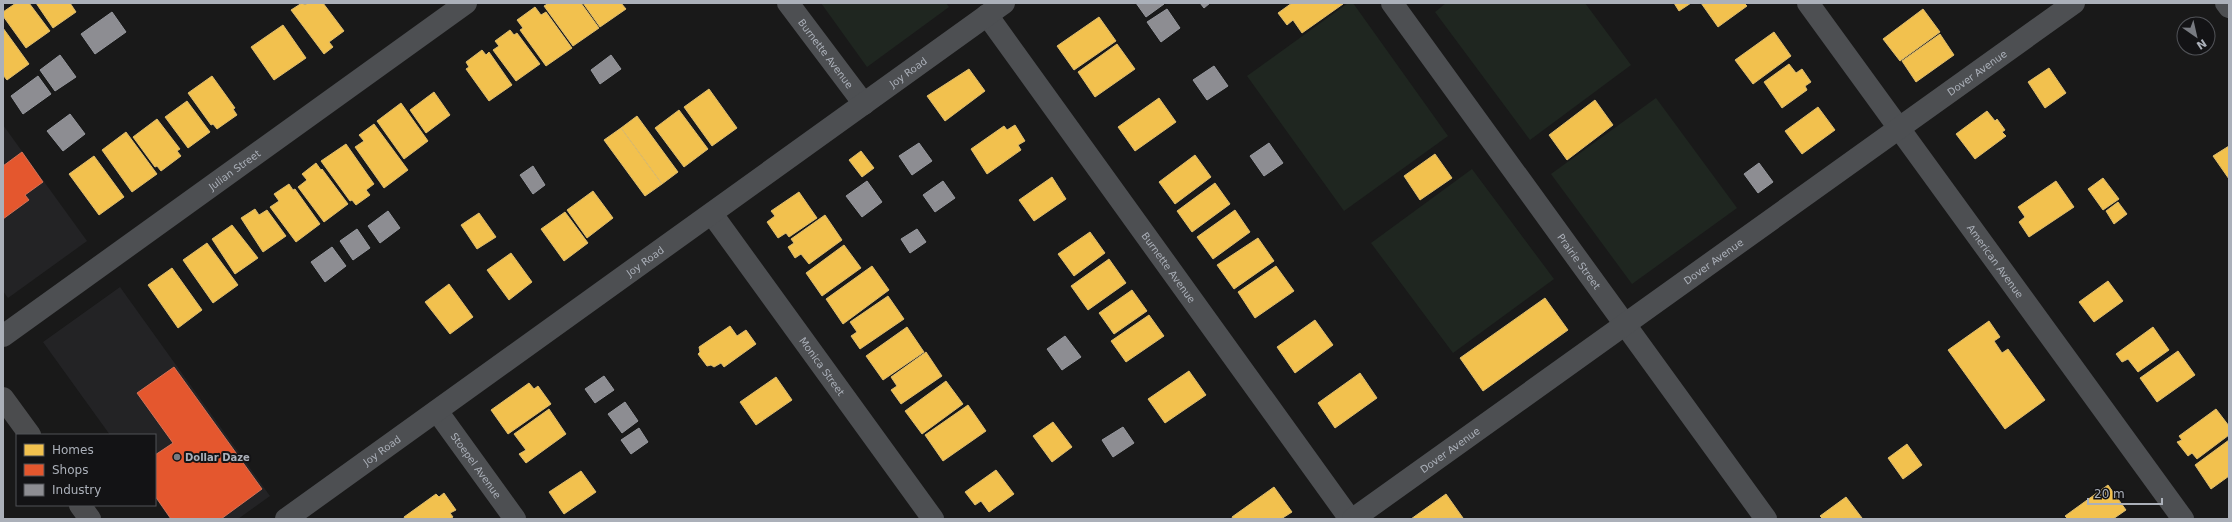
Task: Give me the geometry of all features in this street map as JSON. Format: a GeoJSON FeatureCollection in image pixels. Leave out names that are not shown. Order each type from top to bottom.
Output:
{"type":"FeatureCollection","features":[{"type":"Feature","properties":{"kind":"main road"},"geometry":{"type":"LineString","coordinates":[[3,398],[29,434]]}},
{"type":"Feature","properties":{"kind":"main road"},"geometry":{"type":"LineString","coordinates":[[81,506],[90,519]]}},
{"type":"Feature","properties":{"kind":"street","name":"Julian Street"},"geometry":{"type":"LineString","coordinates":[[3,336],[466,3]]}},
{"type":"Feature","properties":{"kind":"street","name":"Burnette Avenue"},"geometry":{"type":"LineString","coordinates":[[788,3],[864,104]]}},
{"type":"Feature","properties":{"kind":"street","name":"Prairie Street"},"geometry":{"type":"LineString","coordinates":[[1392,3],[1766,519]]}},
{"type":"Feature","properties":{"kind":"street","name":"American Avenue"},"geometry":{"type":"LineString","coordinates":[[1808,3],[2183,519]]}},
{"type":"Feature","properties":{"kind":"street","name":"Dover Avenue"},"geometry":{"type":"LineString","coordinates":[[1353,519],[2074,3]]}},
{"type":"Feature","properties":{"kind":"street"},"geometry":{"type":"LineString","coordinates":[[2226,3],[2229,7]]}},
{"type":"Feature","properties":{"kind":"street","name":"Burnette Avenue"},"geometry":{"type":"LineString","coordinates":[[995,9],[1350,519]]}},
{"type":"Feature","properties":{"kind":"street","name":"Joy Road"},"geometry":{"type":"LineString","coordinates":[[286,519],[995,9]]}},
{"type":"Feature","properties":{"kind":"street","name":"Monica Street"},"geometry":{"type":"LineString","coordinates":[[712,214],[933,519]]}},
{"type":"Feature","properties":{"kind":"street","name":"Stoepel Avenue"},"geometry":{"type":"LineString","coordinates":[[437,411],[515,519]]}},
{"type":"Feature","properties":{"kind":"shaded area"},"geometry":{"type":"Polygon","coordinates":[[[821,3],[946,3],[949,7],[867,67],[821,3]]]}},
{"type":"Feature","properties":{"kind":"shaded area"},"geometry":{"type":"Polygon","coordinates":[[[1348,3],[1353,3],[1448,136],[1344,211],[1247,76],[1348,3]]]}},
{"type":"Feature","properties":{"kind":"shaded area"},"geometry":{"type":"Polygon","coordinates":[[[1446,3],[1585,3],[1631,65],[1530,140],[1435,12],[1446,3]]]}},
{"type":"Feature","properties":{"kind":"shaded area"},"geometry":{"type":"Polygon","coordinates":[[[1656,98],[1737,208],[1632,284],[1551,174],[1656,98]]]}},
{"type":"Feature","properties":{"kind":"shaded area"},"geometry":{"type":"Polygon","coordinates":[[[3,125],[87,241],[8,298],[3,291],[3,125]]]}},
{"type":"Feature","properties":{"kind":"shaded area"},"geometry":{"type":"Polygon","coordinates":[[[1472,169],[1554,279],[1453,353],[1371,243],[1472,169]]]}},
{"type":"Feature","properties":{"kind":"shaded area"},"geometry":{"type":"Polygon","coordinates":[[[120,287],[270,496],[238,519],[170,519],[156,499],[156,434],[109,434],[43,342],[120,287]]]}},
{"type":"Feature","properties":{"kind":"building: Homes"},"geometry":{"type":"Polygon","coordinates":[[[16,3],[29,3],[50,31],[26,48],[3,16],[3,12],[16,3]]]}},
{"type":"Feature","properties":{"kind":"building: Homes"},"geometry":{"type":"Polygon","coordinates":[[[36,3],[70,3],[76,12],[53,28],[36,3]]]}},
{"type":"Feature","properties":{"kind":"building: Homes"},"geometry":{"type":"Polygon","coordinates":[[[302,3],[305,5],[308,3],[323,3],[344,31],[329,42],[333,47],[324,54],[291,10],[302,3]]]}},
{"type":"Feature","properties":{"kind":"building: Homes"},"geometry":{"type":"Polygon","coordinates":[[[549,3],[581,3],[599,28],[573,46],[544,6],[549,3]]]}},
{"type":"Feature","properties":{"kind":"building: Homes"},"geometry":{"type":"Polygon","coordinates":[[[583,3],[621,3],[626,9],[600,27],[583,3]]]}},
{"type":"Feature","properties":{"kind":"building: Homes"},"geometry":{"type":"Polygon","coordinates":[[[1292,3],[1343,4],[1302,33],[1293,20],[1287,25],[1278,13],[1292,3]]]}},
{"type":"Feature","properties":{"kind":"building: Homes"},"geometry":{"type":"Polygon","coordinates":[[[1674,3],[1691,3],[1679,11],[1674,3]]]}},
{"type":"Feature","properties":{"kind":"building: Homes"},"geometry":{"type":"Polygon","coordinates":[[[1701,3],[1744,3],[1747,6],[1718,27],[1701,3]]]}},
{"type":"Feature","properties":{"kind":"building: Homes"},"geometry":{"type":"Polygon","coordinates":[[[535,7],[541,15],[546,12],[572,48],[546,66],[520,30],[523,28],[517,20],[535,7]]]}},
{"type":"Feature","properties":{"kind":"building: Homes"},"geometry":{"type":"Polygon","coordinates":[[[1923,9],[1940,32],[1900,61],[1883,39],[1923,9]]]}},
{"type":"Feature","properties":{"kind":"building: Homes"},"geometry":{"type":"Polygon","coordinates":[[[1099,17],[1116,41],[1074,70],[1057,46],[1099,17]]]}},
{"type":"Feature","properties":{"kind":"building: Homes"},"geometry":{"type":"Polygon","coordinates":[[[283,25],[306,58],[274,80],[251,47],[283,25]]]}},
{"type":"Feature","properties":{"kind":"building: Homes"},"geometry":{"type":"Polygon","coordinates":[[[3,28],[29,64],[7,80],[3,75],[3,28]]]}},
{"type":"Feature","properties":{"kind":"building: Homes"},"geometry":{"type":"Polygon","coordinates":[[[510,30],[514,35],[517,33],[540,64],[516,81],[493,50],[499,46],[495,41],[510,30]]]}},
{"type":"Feature","properties":{"kind":"building: Homes"},"geometry":{"type":"Polygon","coordinates":[[[1774,32],[1791,56],[1753,84],[1735,60],[1774,32]]]}},
{"type":"Feature","properties":{"kind":"building: Homes"},"geometry":{"type":"Polygon","coordinates":[[[1940,34],[1954,55],[1916,82],[1902,61],[1940,34]]]}},
{"type":"Feature","properties":{"kind":"building: Homes"},"geometry":{"type":"Polygon","coordinates":[[[1117,44],[1135,69],[1095,97],[1078,72],[1117,44]]]}},
{"type":"Feature","properties":{"kind":"building: Homes"},"geometry":{"type":"Polygon","coordinates":[[[482,50],[486,55],[489,52],[512,85],[489,101],[466,69],[469,67],[466,62],[482,50]]]}},
{"type":"Feature","properties":{"kind":"building: Homes"},"geometry":{"type":"Polygon","coordinates":[[[1789,64],[1796,73],[1802,69],[1811,82],[1805,86],[1807,90],[1782,108],[1764,82],[1789,64]]]}},
{"type":"Feature","properties":{"kind":"building: Homes"},"geometry":{"type":"Polygon","coordinates":[[[2049,68],[2066,93],[2045,108],[2028,82],[2049,68]]]}},
{"type":"Feature","properties":{"kind":"building: Homes"},"geometry":{"type":"Polygon","coordinates":[[[969,69],[985,91],[945,121],[927,96],[969,69]]]}},
{"type":"Feature","properties":{"kind":"building: Homes"},"geometry":{"type":"Polygon","coordinates":[[[212,76],[235,108],[233,109],[237,115],[217,129],[213,124],[211,125],[188,93],[212,76]]]}},
{"type":"Feature","properties":{"kind":"building: Homes"},"geometry":{"type":"Polygon","coordinates":[[[709,89],[737,128],[712,146],[684,107],[709,89]]]}},
{"type":"Feature","properties":{"kind":"building: Homes"},"geometry":{"type":"Polygon","coordinates":[[[434,92],[450,115],[426,133],[410,110],[434,92]]]}},
{"type":"Feature","properties":{"kind":"building: Homes"},"geometry":{"type":"Polygon","coordinates":[[[1159,98],[1176,122],[1135,151],[1118,127],[1159,98]]]}},
{"type":"Feature","properties":{"kind":"building: Homes"},"geometry":{"type":"Polygon","coordinates":[[[1595,100],[1613,125],[1567,160],[1549,135],[1595,100]]]}},
{"type":"Feature","properties":{"kind":"building: Homes"},"geometry":{"type":"Polygon","coordinates":[[[187,101],[210,132],[188,148],[165,117],[187,101]]]}},
{"type":"Feature","properties":{"kind":"building: Homes"},"geometry":{"type":"Polygon","coordinates":[[[401,103],[428,141],[404,159],[377,121],[401,103]]]}},
{"type":"Feature","properties":{"kind":"building: Homes"},"geometry":{"type":"Polygon","coordinates":[[[1818,107],[1835,130],[1802,154],[1785,131],[1818,107]]]}},
{"type":"Feature","properties":{"kind":"building: Homes"},"geometry":{"type":"Polygon","coordinates":[[[679,110],[708,149],[684,167],[655,128],[679,110]]]}},
{"type":"Feature","properties":{"kind":"building: Homes"},"geometry":{"type":"Polygon","coordinates":[[[1987,111],[1995,121],[1997,119],[2005,130],[2002,132],[2006,136],[1975,159],[1956,134],[1987,111]]]}},
{"type":"Feature","properties":{"kind":"building: Homes"},"geometry":{"type":"Polygon","coordinates":[[[637,116],[678,172],[662,184],[621,128],[637,116]]]}},
{"type":"Feature","properties":{"kind":"building: Homes"},"geometry":{"type":"Polygon","coordinates":[[[157,119],[180,149],[177,151],[181,156],[161,171],[157,166],[155,167],[133,137],[157,119]]]}},
{"type":"Feature","properties":{"kind":"building: Homes"},"geometry":{"type":"Polygon","coordinates":[[[374,124],[408,170],[384,188],[355,147],[364,141],[359,135],[374,124]]]}},
{"type":"Feature","properties":{"kind":"building: Homes"},"geometry":{"type":"Polygon","coordinates":[[[1015,125],[1025,141],[1018,145],[1021,150],[987,174],[971,149],[1004,126],[1007,130],[1015,125]]]}},
{"type":"Feature","properties":{"kind":"building: Homes"},"geometry":{"type":"Polygon","coordinates":[[[621,128],[662,184],[645,196],[604,140],[621,128]]]}},
{"type":"Feature","properties":{"kind":"building: Homes"},"geometry":{"type":"Polygon","coordinates":[[[126,132],[157,174],[132,192],[102,150],[126,132]]]}},
{"type":"Feature","properties":{"kind":"building: Homes"},"geometry":{"type":"Polygon","coordinates":[[[346,144],[374,184],[366,190],[370,195],[356,205],[352,200],[350,201],[321,161],[346,144]]]}},
{"type":"Feature","properties":{"kind":"building: Homes"},"geometry":{"type":"Polygon","coordinates":[[[2229,146],[2229,179],[2213,156],[2229,146]]]}},
{"type":"Feature","properties":{"kind":"building: Homes"},"geometry":{"type":"Polygon","coordinates":[[[861,151],[874,168],[862,177],[849,160],[861,151]]]}},
{"type":"Feature","properties":{"kind":"building: Homes"},"geometry":{"type":"Polygon","coordinates":[[[1435,154],[1452,178],[1420,200],[1404,176],[1435,154]]]}},
{"type":"Feature","properties":{"kind":"building: Homes"},"geometry":{"type":"Polygon","coordinates":[[[1195,155],[1211,177],[1175,204],[1159,182],[1195,155]]]}},
{"type":"Feature","properties":{"kind":"building: Homes"},"geometry":{"type":"Polygon","coordinates":[[[94,156],[124,197],[99,215],[69,174],[94,156]]]}},
{"type":"Feature","properties":{"kind":"building: Homes"},"geometry":{"type":"Polygon","coordinates":[[[316,163],[348,204],[324,222],[298,187],[307,180],[302,174],[316,163]]]}},
{"type":"Feature","properties":{"kind":"building: Homes"},"geometry":{"type":"Polygon","coordinates":[[[1052,177],[1066,199],[1034,221],[1019,200],[1052,177]]]}},
{"type":"Feature","properties":{"kind":"building: Homes"},"geometry":{"type":"Polygon","coordinates":[[[2103,178],[2119,199],[2103,210],[2088,189],[2103,178]]]}},
{"type":"Feature","properties":{"kind":"building: Homes"},"geometry":{"type":"Polygon","coordinates":[[[2056,181],[2074,207],[2029,237],[2019,222],[2025,217],[2018,207],[2056,181]]]}},
{"type":"Feature","properties":{"kind":"building: Homes"},"geometry":{"type":"Polygon","coordinates":[[[1215,183],[1230,204],[1192,232],[1177,211],[1215,183]]]}},
{"type":"Feature","properties":{"kind":"building: Homes"},"geometry":{"type":"Polygon","coordinates":[[[289,184],[293,190],[295,189],[320,224],[296,242],[270,207],[279,201],[274,194],[289,184]]]}},
{"type":"Feature","properties":{"kind":"building: Homes"},"geometry":{"type":"Polygon","coordinates":[[[593,191],[613,218],[587,238],[567,210],[593,191]]]}},
{"type":"Feature","properties":{"kind":"building: Homes"},"geometry":{"type":"Polygon","coordinates":[[[799,192],[817,218],[789,237],[786,233],[778,238],[767,222],[775,216],[771,211],[799,192]]]}},
{"type":"Feature","properties":{"kind":"building: Homes"},"geometry":{"type":"Polygon","coordinates":[[[2118,202],[2127,214],[2114,224],[2106,211],[2118,202]]]}},
{"type":"Feature","properties":{"kind":"building: Homes"},"geometry":{"type":"Polygon","coordinates":[[[255,209],[259,215],[267,210],[286,236],[263,252],[241,218],[255,209]]]}},
{"type":"Feature","properties":{"kind":"building: Homes"},"geometry":{"type":"Polygon","coordinates":[[[1235,210],[1250,232],[1213,259],[1197,237],[1235,210]]]}},
{"type":"Feature","properties":{"kind":"building: Homes"},"geometry":{"type":"Polygon","coordinates":[[[565,212],[588,243],[564,261],[541,229],[565,212]]]}},
{"type":"Feature","properties":{"kind":"building: Homes"},"geometry":{"type":"Polygon","coordinates":[[[479,213],[496,237],[477,249],[461,225],[479,213]]]}},
{"type":"Feature","properties":{"kind":"building: Homes"},"geometry":{"type":"Polygon","coordinates":[[[825,215],[842,240],[809,264],[801,254],[795,258],[788,247],[794,243],[791,239],[825,215]]]}},
{"type":"Feature","properties":{"kind":"building: Homes"},"geometry":{"type":"Polygon","coordinates":[[[232,225],[258,258],[235,274],[212,239],[232,225]]]}},
{"type":"Feature","properties":{"kind":"building: Homes"},"geometry":{"type":"Polygon","coordinates":[[[1090,232],[1105,253],[1074,276],[1058,254],[1090,232]]]}},
{"type":"Feature","properties":{"kind":"building: Homes"},"geometry":{"type":"Polygon","coordinates":[[[1258,238],[1274,261],[1234,289],[1217,265],[1258,238]]]}},
{"type":"Feature","properties":{"kind":"building: Homes"},"geometry":{"type":"Polygon","coordinates":[[[207,243],[238,285],[213,303],[183,260],[207,243]]]}},
{"type":"Feature","properties":{"kind":"building: Homes"},"geometry":{"type":"Polygon","coordinates":[[[844,245],[861,268],[822,296],[806,273],[844,245]]]}},
{"type":"Feature","properties":{"kind":"building: Homes"},"geometry":{"type":"Polygon","coordinates":[[[511,253],[532,282],[509,300],[487,270],[511,253]]]}},
{"type":"Feature","properties":{"kind":"building: Homes"},"geometry":{"type":"Polygon","coordinates":[[[1109,259],[1126,283],[1088,310],[1071,286],[1109,259]]]}},
{"type":"Feature","properties":{"kind":"building: Homes"},"geometry":{"type":"Polygon","coordinates":[[[872,266],[889,290],[843,324],[826,299],[872,266]]]}},
{"type":"Feature","properties":{"kind":"building: Homes"},"geometry":{"type":"Polygon","coordinates":[[[1276,266],[1294,291],[1255,318],[1238,292],[1276,266]]]}},
{"type":"Feature","properties":{"kind":"building: Homes"},"geometry":{"type":"Polygon","coordinates":[[[172,268],[202,310],[178,328],[148,285],[172,268]]]}},
{"type":"Feature","properties":{"kind":"building: Homes"},"geometry":{"type":"Polygon","coordinates":[[[2108,281],[2123,301],[2094,322],[2079,302],[2108,281]]]}},
{"type":"Feature","properties":{"kind":"building: Homes"},"geometry":{"type":"Polygon","coordinates":[[[449,284],[473,317],[450,334],[425,302],[449,284]]]}},
{"type":"Feature","properties":{"kind":"building: Homes"},"geometry":{"type":"Polygon","coordinates":[[[1132,290],[1147,311],[1114,334],[1099,313],[1132,290]]]}},
{"type":"Feature","properties":{"kind":"building: Homes"},"geometry":{"type":"Polygon","coordinates":[[[888,296],[904,319],[860,349],[851,336],[857,332],[850,322],[888,296]]]}},
{"type":"Feature","properties":{"kind":"building: Homes"},"geometry":{"type":"Polygon","coordinates":[[[1545,298],[1568,330],[1483,391],[1460,358],[1545,298]]]}},
{"type":"Feature","properties":{"kind":"building: Homes"},"geometry":{"type":"Polygon","coordinates":[[[1149,315],[1164,336],[1126,362],[1111,341],[1149,315]]]}},
{"type":"Feature","properties":{"kind":"building: Homes"},"geometry":{"type":"Polygon","coordinates":[[[1315,320],[1333,345],[1295,373],[1277,347],[1315,320]]]}},
{"type":"Feature","properties":{"kind":"building: Homes"},"geometry":{"type":"Polygon","coordinates":[[[1989,321],[2000,337],[1994,341],[2002,353],[2008,349],[2045,400],[2005,429],[1948,350],[1989,321]]]}},
{"type":"Feature","properties":{"kind":"building: Homes"},"geometry":{"type":"Polygon","coordinates":[[[730,326],[737,336],[746,330],[756,344],[724,367],[721,363],[714,367],[711,365],[707,366],[698,354],[700,352],[699,347],[730,326]]]}},
{"type":"Feature","properties":{"kind":"building: Homes"},"geometry":{"type":"Polygon","coordinates":[[[907,327],[924,352],[883,380],[866,356],[907,327]]]}},
{"type":"Feature","properties":{"kind":"building: Homes"},"geometry":{"type":"Polygon","coordinates":[[[2153,327],[2169,350],[2138,372],[2128,359],[2122,362],[2116,354],[2153,327]]]}},
{"type":"Feature","properties":{"kind":"building: Homes"},"geometry":{"type":"Polygon","coordinates":[[[2178,351],[2195,375],[2157,402],[2140,378],[2178,351]]]}},
{"type":"Feature","properties":{"kind":"building: Homes"},"geometry":{"type":"Polygon","coordinates":[[[926,352],[942,376],[901,404],[891,390],[897,386],[891,377],[926,352]]]}},
{"type":"Feature","properties":{"kind":"building: Homes"},"geometry":{"type":"Polygon","coordinates":[[[1189,371],[1206,395],[1165,423],[1148,399],[1189,371]]]}},
{"type":"Feature","properties":{"kind":"building: Homes"},"geometry":{"type":"Polygon","coordinates":[[[1360,373],[1377,398],[1335,428],[1318,403],[1360,373]]]}},
{"type":"Feature","properties":{"kind":"building: Homes"},"geometry":{"type":"Polygon","coordinates":[[[776,377],[792,400],[756,425],[740,402],[776,377]]]}},
{"type":"Feature","properties":{"kind":"building: Homes"},"geometry":{"type":"Polygon","coordinates":[[[946,381],[963,404],[922,434],[905,411],[946,381]]]}},
{"type":"Feature","properties":{"kind":"building: Homes"},"geometry":{"type":"Polygon","coordinates":[[[529,383],[534,389],[538,386],[551,404],[508,434],[491,410],[529,383]]]}},
{"type":"Feature","properties":{"kind":"building: Homes"},"geometry":{"type":"Polygon","coordinates":[[[968,405],[986,431],[943,461],[925,435],[968,405]]]}},
{"type":"Feature","properties":{"kind":"building: Homes"},"geometry":{"type":"Polygon","coordinates":[[[549,409],[566,434],[526,463],[519,454],[526,450],[514,434],[549,409]]]}},
{"type":"Feature","properties":{"kind":"building: Homes"},"geometry":{"type":"Polygon","coordinates":[[[2216,409],[2229,426],[2229,435],[2197,459],[2192,453],[2188,456],[2177,442],[2182,440],[2179,436],[2216,409]]]}},
{"type":"Feature","properties":{"kind":"building: Homes"},"geometry":{"type":"Polygon","coordinates":[[[1053,422],[1072,447],[1052,462],[1033,436],[1053,422]]]}},
{"type":"Feature","properties":{"kind":"building: Homes"},"geometry":{"type":"Polygon","coordinates":[[[2229,440],[2229,476],[2211,489],[2195,465],[2229,440]]]}},
{"type":"Feature","properties":{"kind":"building: Homes"},"geometry":{"type":"Polygon","coordinates":[[[1907,444],[1922,465],[1903,479],[1888,458],[1907,444]]]}},
{"type":"Feature","properties":{"kind":"building: Homes"},"geometry":{"type":"Polygon","coordinates":[[[996,470],[1014,494],[989,512],[981,501],[975,505],[965,492],[996,470]]]}},
{"type":"Feature","properties":{"kind":"building: Homes"},"geometry":{"type":"Polygon","coordinates":[[[581,471],[596,492],[564,514],[549,492],[581,471]]]}},
{"type":"Feature","properties":{"kind":"building: Homes"},"geometry":{"type":"Polygon","coordinates":[[[2108,485],[2126,510],[2113,519],[2068,519],[2065,516],[2108,485]]]}},
{"type":"Feature","properties":{"kind":"building: Homes"},"geometry":{"type":"Polygon","coordinates":[[[1274,487],[1292,512],[1281,519],[1233,519],[1232,517],[1274,487]]]}},
{"type":"Feature","properties":{"kind":"building: Homes"},"geometry":{"type":"Polygon","coordinates":[[[444,493],[456,510],[450,513],[453,517],[450,519],[405,519],[404,517],[436,494],[439,497],[444,493]]]}},
{"type":"Feature","properties":{"kind":"building: Homes"},"geometry":{"type":"Polygon","coordinates":[[[1446,494],[1463,518],[1411,519],[1446,494]]]}},
{"type":"Feature","properties":{"kind":"building: Homes"},"geometry":{"type":"Polygon","coordinates":[[[1846,497],[1862,518],[1823,519],[1820,516],[1846,497]]]}},
{"type":"Feature","properties":{"kind":"building: Shops"},"geometry":{"type":"Polygon","coordinates":[[[22,152],[43,182],[25,195],[29,200],[3,219],[3,166],[22,152]]]}},
{"type":"Feature","properties":{"kind":"building: Shops"},"geometry":{"type":"Polygon","coordinates":[[[174,367],[262,489],[221,519],[171,519],[156,497],[156,454],[173,443],[137,393],[174,367]]]}},
{"type":"Feature","properties":{"kind":"building: Industry"},"geometry":{"type":"Polygon","coordinates":[[[1136,3],[1164,3],[1164,4],[1146,17],[1136,3]]]}},
{"type":"Feature","properties":{"kind":"building: Industry"},"geometry":{"type":"Polygon","coordinates":[[[1200,3],[1210,3],[1204,8],[1200,3]]]}},
{"type":"Feature","properties":{"kind":"building: Industry"},"geometry":{"type":"Polygon","coordinates":[[[1167,9],[1180,28],[1161,42],[1147,22],[1167,9]]]}},
{"type":"Feature","properties":{"kind":"building: Industry"},"geometry":{"type":"Polygon","coordinates":[[[112,12],[126,32],[95,54],[81,34],[112,12]]]}},
{"type":"Feature","properties":{"kind":"building: Industry"},"geometry":{"type":"Polygon","coordinates":[[[60,55],[76,77],[55,91],[40,70],[60,55]]]}},
{"type":"Feature","properties":{"kind":"building: Industry"},"geometry":{"type":"Polygon","coordinates":[[[611,55],[621,69],[600,84],[591,70],[611,55]]]}},
{"type":"Feature","properties":{"kind":"building: Industry"},"geometry":{"type":"Polygon","coordinates":[[[1214,66],[1228,86],[1207,100],[1193,80],[1214,66]]]}},
{"type":"Feature","properties":{"kind":"building: Industry"},"geometry":{"type":"Polygon","coordinates":[[[38,76],[51,94],[23,114],[11,96],[38,76]]]}},
{"type":"Feature","properties":{"kind":"building: Industry"},"geometry":{"type":"Polygon","coordinates":[[[70,114],[85,134],[63,151],[47,131],[70,114]]]}},
{"type":"Feature","properties":{"kind":"building: Industry"},"geometry":{"type":"Polygon","coordinates":[[[919,143],[932,161],[912,175],[899,156],[919,143]]]}},
{"type":"Feature","properties":{"kind":"building: Industry"},"geometry":{"type":"Polygon","coordinates":[[[1269,143],[1283,163],[1264,176],[1250,156],[1269,143]]]}},
{"type":"Feature","properties":{"kind":"building: Industry"},"geometry":{"type":"Polygon","coordinates":[[[1759,163],[1773,182],[1758,193],[1744,174],[1759,163]]]}},
{"type":"Feature","properties":{"kind":"building: Industry"},"geometry":{"type":"Polygon","coordinates":[[[533,166],[545,185],[533,194],[520,175],[533,166]]]}},
{"type":"Feature","properties":{"kind":"building: Industry"},"geometry":{"type":"Polygon","coordinates":[[[867,181],[882,202],[862,217],[846,196],[867,181]]]}},
{"type":"Feature","properties":{"kind":"building: Industry"},"geometry":{"type":"Polygon","coordinates":[[[943,181],[955,198],[935,212],[923,195],[943,181]]]}},
{"type":"Feature","properties":{"kind":"building: Industry"},"geometry":{"type":"Polygon","coordinates":[[[388,211],[400,228],[380,243],[368,226],[388,211]]]}},
{"type":"Feature","properties":{"kind":"building: Industry"},"geometry":{"type":"Polygon","coordinates":[[[357,229],[370,248],[353,260],[340,241],[357,229]]]}},
{"type":"Feature","properties":{"kind":"building: Industry"},"geometry":{"type":"Polygon","coordinates":[[[917,229],[926,242],[910,253],[901,239],[917,229]]]}},
{"type":"Feature","properties":{"kind":"building: Industry"},"geometry":{"type":"Polygon","coordinates":[[[332,247],[346,266],[325,282],[311,262],[332,247]]]}},
{"type":"Feature","properties":{"kind":"building: Industry"},"geometry":{"type":"Polygon","coordinates":[[[1065,336],[1081,357],[1062,370],[1047,349],[1065,336]]]}},
{"type":"Feature","properties":{"kind":"building: Industry"},"geometry":{"type":"Polygon","coordinates":[[[604,376],[614,390],[595,403],[585,389],[604,376]]]}},
{"type":"Feature","properties":{"kind":"building: Industry"},"geometry":{"type":"Polygon","coordinates":[[[625,402],[638,421],[622,433],[608,414],[625,402]]]}},
{"type":"Feature","properties":{"kind":"building: Industry"},"geometry":{"type":"Polygon","coordinates":[[[1123,427],[1134,443],[1113,457],[1102,440],[1123,427]]]}},
{"type":"Feature","properties":{"kind":"building: Industry"},"geometry":{"type":"Polygon","coordinates":[[[639,428],[648,442],[631,454],[621,440],[639,428]]]}},
{"type":"Feature","properties":{"kind":"place","name":"Dollar Daze"},"geometry":{"type":"Point","coordinates":[177,457]}}]}
